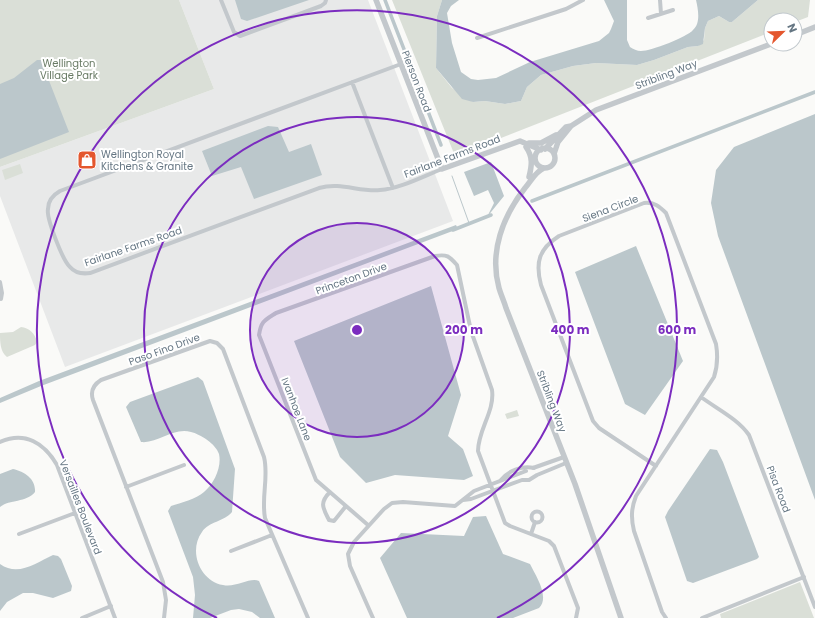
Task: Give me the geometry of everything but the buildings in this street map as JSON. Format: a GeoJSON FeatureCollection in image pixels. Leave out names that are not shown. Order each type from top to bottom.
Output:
{"type":"FeatureCollection","features":[{"type":"Feature","properties":{"kind":"street"},"geometry":{"type":"LineString","coordinates":[[222,0],[234,32],[237,36],[321,6],[326,0]]}},
{"type":"Feature","properties":{"kind":"street","name":"Pierson Road"},"geometry":{"type":"LineString","coordinates":[[376,0],[442,169]]}},
{"type":"Feature","properties":{"kind":"street"},"geometry":{"type":"LineString","coordinates":[[477,38],[566,9],[583,0]]}},
{"type":"Feature","properties":{"kind":"street"},"geometry":{"type":"LineString","coordinates":[[660,0],[661,14]]}},
{"type":"Feature","properties":{"kind":"street"},"geometry":{"type":"LineString","coordinates":[[648,18],[673,10]]}},
{"type":"Feature","properties":{"kind":"street"},"geometry":{"type":"LineString","coordinates":[[803,32],[815,27]]}},
{"type":"Feature","properties":{"kind":"street","name":"Stribling Way"},"geometry":{"type":"LineString","coordinates":[[543,149],[566,127],[571,126],[596,110],[763,47]]}},
{"type":"Feature","properties":{"kind":"street","name":"Fairlane Farms Road"},"geometry":{"type":"LineString","coordinates":[[401,64],[57,193],[49,203],[48,214],[64,260],[76,271],[90,273],[319,188],[337,185],[372,191],[393,188],[516,143],[543,149]]}},
{"type":"Feature","properties":{"kind":"street"},"geometry":{"type":"LineString","coordinates":[[352,82],[393,188]]}},
{"type":"Feature","properties":{"kind":"street","name":"Stribling Way"},"geometry":{"type":"LineString","coordinates":[[554,154],[558,142],[571,126]]}},
{"type":"Feature","properties":{"kind":"street"},"geometry":{"type":"LineString","coordinates":[[529,177],[532,160],[526,145],[544,142],[564,129]]}},
{"type":"Feature","properties":{"kind":"street","name":"Fairlane Farms Road"},"geometry":{"type":"LineString","coordinates":[[526,145],[532,150],[536,159]]}},
{"type":"Feature","properties":{"kind":"street"},"geometry":{"type":"LineString","coordinates":[[543,149],[551,150],[554,154],[555,161],[553,165],[549,167],[544,168],[540,166],[536,159],[538,152],[543,149]]}},
{"type":"Feature","properties":{"kind":"street","name":"Stribling Way"},"geometry":{"type":"LineString","coordinates":[[522,192],[523,186],[535,168],[536,159]]}},
{"type":"Feature","properties":{"kind":"street","name":"Stribling Way"},"geometry":{"type":"LineString","coordinates":[[544,168],[535,175],[522,192],[499,234],[496,247],[496,275],[506,308],[575,484],[621,618]]}},
{"type":"Feature","properties":{"kind":"street","name":"Siena Circle"},"geometry":{"type":"LineString","coordinates":[[656,466],[599,428],[593,421],[538,273],[539,258],[545,247],[559,236],[644,203],[651,202],[660,206],[666,213],[716,344],[718,356],[718,366],[714,377],[656,466],[636,496],[632,508],[631,521],[662,612],[666,618]]}},
{"type":"Feature","properties":{"kind":"street","name":"Princeton Drive"},"geometry":{"type":"LineString","coordinates":[[261,325],[276,313],[435,256],[443,255],[449,257],[457,265],[471,331],[492,390],[493,398],[478,443],[478,451],[490,484]]}},
{"type":"Feature","properties":{"kind":"street"},"geometry":{"type":"LineString","coordinates":[[0,282],[2,293],[1,299]]}},
{"type":"Feature","properties":{"kind":"street","name":"Ivanhoe Lane"},"geometry":{"type":"LineString","coordinates":[[261,325],[259,335],[316,480],[368,525]]}},
{"type":"Feature","properties":{"kind":"street","name":"Paso Fino Drive"},"geometry":{"type":"LineString","coordinates":[[164,618],[166,600],[164,588],[93,400],[92,393],[99,382],[204,342],[215,342],[223,349],[264,457],[266,472],[264,510],[267,523],[308,618]]}},
{"type":"Feature","properties":{"kind":"street","name":"Pisa Road"},"geometry":{"type":"LineString","coordinates":[[701,397],[737,422],[749,435],[815,607]]}},
{"type":"Feature","properties":{"kind":"street","name":"Versailles Boulevard"},"geometry":{"type":"LineString","coordinates":[[0,442],[17,438],[30,440],[41,445],[51,454],[57,465],[115,618]]}},
{"type":"Feature","properties":{"kind":"street"},"geometry":{"type":"LineString","coordinates":[[373,618],[350,566],[348,554],[354,542],[384,509],[392,503],[403,502],[455,506],[474,491],[501,480],[506,474],[526,470],[564,456]]}},
{"type":"Feature","properties":{"kind":"street"},"geometry":{"type":"LineString","coordinates":[[463,500],[471,499],[492,490],[528,480],[566,463]]}},
{"type":"Feature","properties":{"kind":"street"},"geometry":{"type":"LineString","coordinates":[[126,487],[184,465]]}},
{"type":"Feature","properties":{"kind":"street"},"geometry":{"type":"LineString","coordinates":[[524,480],[526,470]]}},
{"type":"Feature","properties":{"kind":"street"},"geometry":{"type":"LineString","coordinates":[[490,484],[505,523],[549,541],[554,546],[578,608],[576,618]]}},
{"type":"Feature","properties":{"kind":"street"},"geometry":{"type":"LineString","coordinates":[[330,492],[324,498],[322,504],[329,520],[334,520],[346,506]]}},
{"type":"Feature","properties":{"kind":"street"},"geometry":{"type":"LineString","coordinates":[[19,534],[75,513]]}},
{"type":"Feature","properties":{"kind":"street"},"geometry":{"type":"LineString","coordinates":[[531,534],[535,522]]}},
{"type":"Feature","properties":{"kind":"street"},"geometry":{"type":"LineString","coordinates":[[231,551],[272,535]]}},
{"type":"Feature","properties":{"kind":"street"},"geometry":{"type":"LineString","coordinates":[[702,618],[804,577]]}},
{"type":"Feature","properties":{"kind":"street"},"geometry":{"type":"LineString","coordinates":[[82,618],[111,606]]}},
{"type":"Feature","properties":{"kind":"street"},"geometry":{"type":"LineString","coordinates":[[714,613],[716,618]]}},
{"type":"Feature","properties":{"kind":"shaded area"},"geometry":{"type":"Polygon","coordinates":[[[179,0],[368,0],[453,221],[65,367],[0,196],[0,167],[214,89],[179,0]]]}},
{"type":"Feature","properties":{"kind":"shaded area"},"geometry":{"type":"Polygon","coordinates":[[[235,0],[309,0],[247,21],[241,19],[235,0]]]}},
{"type":"Feature","properties":{"kind":"shaded area"},"geometry":{"type":"Polygon","coordinates":[[[442,0],[459,0],[451,6],[447,13],[452,43],[461,72],[471,79],[478,80],[496,78],[530,62],[599,41],[609,33],[614,21],[604,0],[627,0],[627,40],[630,47],[641,51],[652,49],[668,43],[693,30],[696,27],[698,20],[696,0],[758,0],[732,22],[729,22],[719,16],[708,21],[705,28],[703,44],[688,47],[637,65],[596,63],[573,66],[541,75],[527,87],[521,101],[505,104],[485,101],[473,102],[462,99],[436,68],[437,16],[442,0]]]}},
{"type":"Feature","properties":{"kind":"shaded area"},"geometry":{"type":"Polygon","coordinates":[[[37,60],[41,60],[69,132],[0,159],[0,84],[14,78],[37,60]]]}},
{"type":"Feature","properties":{"kind":"shaded area"},"geometry":{"type":"Polygon","coordinates":[[[815,114],[815,500],[718,236],[711,203],[716,170],[734,147],[815,114]]]}},
{"type":"Feature","properties":{"kind":"shaded area"},"geometry":{"type":"Polygon","coordinates":[[[268,126],[278,127],[289,152],[311,144],[322,175],[254,199],[241,167],[212,176],[202,151],[268,126]]]}},
{"type":"Feature","properties":{"kind":"shaded area"},"geometry":{"type":"Polygon","coordinates":[[[491,162],[504,196],[487,217],[494,203],[488,190],[474,196],[464,172],[491,162]]]}},
{"type":"Feature","properties":{"kind":"shaded area"},"geometry":{"type":"Polygon","coordinates":[[[456,225],[458,229],[41,386],[0,403],[0,398],[39,381],[456,225]]]}},
{"type":"Feature","properties":{"kind":"shaded area"},"geometry":{"type":"Polygon","coordinates":[[[636,246],[683,361],[645,415],[625,404],[575,272],[636,246]]]}},
{"type":"Feature","properties":{"kind":"shaded area"},"geometry":{"type":"Polygon","coordinates":[[[431,286],[461,395],[448,436],[463,449],[473,476],[464,480],[395,475],[366,483],[340,457],[294,341],[431,286]]]}},
{"type":"Feature","properties":{"kind":"shaded area"},"geometry":{"type":"Polygon","coordinates":[[[198,377],[203,381],[235,469],[232,512],[225,518],[205,528],[198,540],[196,556],[208,578],[215,582],[228,586],[251,580],[259,581],[275,618],[260,618],[252,612],[239,609],[231,610],[210,618],[193,618],[195,595],[193,577],[168,511],[171,506],[193,499],[208,489],[218,470],[220,459],[219,454],[215,447],[207,440],[191,432],[184,431],[172,433],[153,441],[141,442],[126,407],[130,402],[198,377]]]}},
{"type":"Feature","properties":{"kind":"shaded area"},"geometry":{"type":"Polygon","coordinates":[[[710,449],[717,450],[723,462],[759,557],[693,583],[687,581],[665,517],[710,449]]]}},
{"type":"Feature","properties":{"kind":"shaded area"},"geometry":{"type":"Polygon","coordinates":[[[13,469],[22,472],[32,480],[35,487],[35,492],[27,498],[8,503],[0,507],[0,474],[13,469]]]}},
{"type":"Feature","properties":{"kind":"shaded area"},"geometry":{"type":"Polygon","coordinates":[[[486,516],[503,554],[530,564],[543,592],[542,603],[539,608],[513,618],[407,618],[380,558],[401,533],[464,536],[473,517],[486,516]]]}},
{"type":"Feature","properties":{"kind":"shaded area"},"geometry":{"type":"Polygon","coordinates":[[[53,555],[58,556],[61,559],[72,586],[71,591],[53,598],[33,593],[23,593],[7,602],[0,611],[0,564],[7,568],[20,569],[34,565],[53,555]]]}},
{"type":"Feature","properties":{"kind":"green space","name":"Wellington Village Park"},"geometry":{"type":"Polygon","coordinates":[[[0,0],[179,0],[214,89],[0,167],[0,0]]]}},
{"type":"Feature","properties":{"kind":"green space"},"geometry":{"type":"Polygon","coordinates":[[[392,0],[442,0],[437,16],[436,68],[452,88],[473,102],[485,101],[505,104],[521,101],[527,87],[541,75],[573,66],[596,63],[637,65],[688,47],[698,46],[704,40],[705,28],[708,21],[719,16],[729,22],[732,22],[758,0],[810,0],[808,17],[803,19],[803,12],[763,12],[763,35],[455,156],[392,0]]]}},
{"type":"Feature","properties":{"kind":"green space"},"geometry":{"type":"Polygon","coordinates":[[[20,164],[23,173],[5,180],[2,170],[20,164]]]}},
{"type":"Feature","properties":{"kind":"green space"},"geometry":{"type":"Polygon","coordinates":[[[21,327],[27,328],[35,336],[37,342],[35,345],[7,357],[0,343],[0,333],[13,332],[21,327]]]}},
{"type":"Feature","properties":{"kind":"green space"},"geometry":{"type":"Polygon","coordinates":[[[517,410],[519,416],[507,419],[505,414],[517,410]]]}},
{"type":"Feature","properties":{"kind":"green space"},"geometry":{"type":"Polygon","coordinates":[[[800,582],[814,618],[721,618],[720,614],[800,582]]]}},
{"type":"Feature","properties":{"kind":"waterway"},"geometry":{"type":"LineString","coordinates":[[385,0],[441,145]]}},
{"type":"Feature","properties":{"kind":"waterway"},"geometry":{"type":"LineString","coordinates":[[532,201],[815,92]]}},
{"type":"Feature","properties":{"kind":"waterway"},"geometry":{"type":"LineString","coordinates":[[452,176],[469,223]]}},
{"type":"Feature","properties":{"kind":"waterway"},"geometry":{"type":"LineString","coordinates":[[453,230],[491,215]]}},
{"type":"Feature","properties":{"kind":"place","name":"Wellington Royal Kitchens & Granite"},"geometry":{"type":"Point","coordinates":[87,160]}}]}
